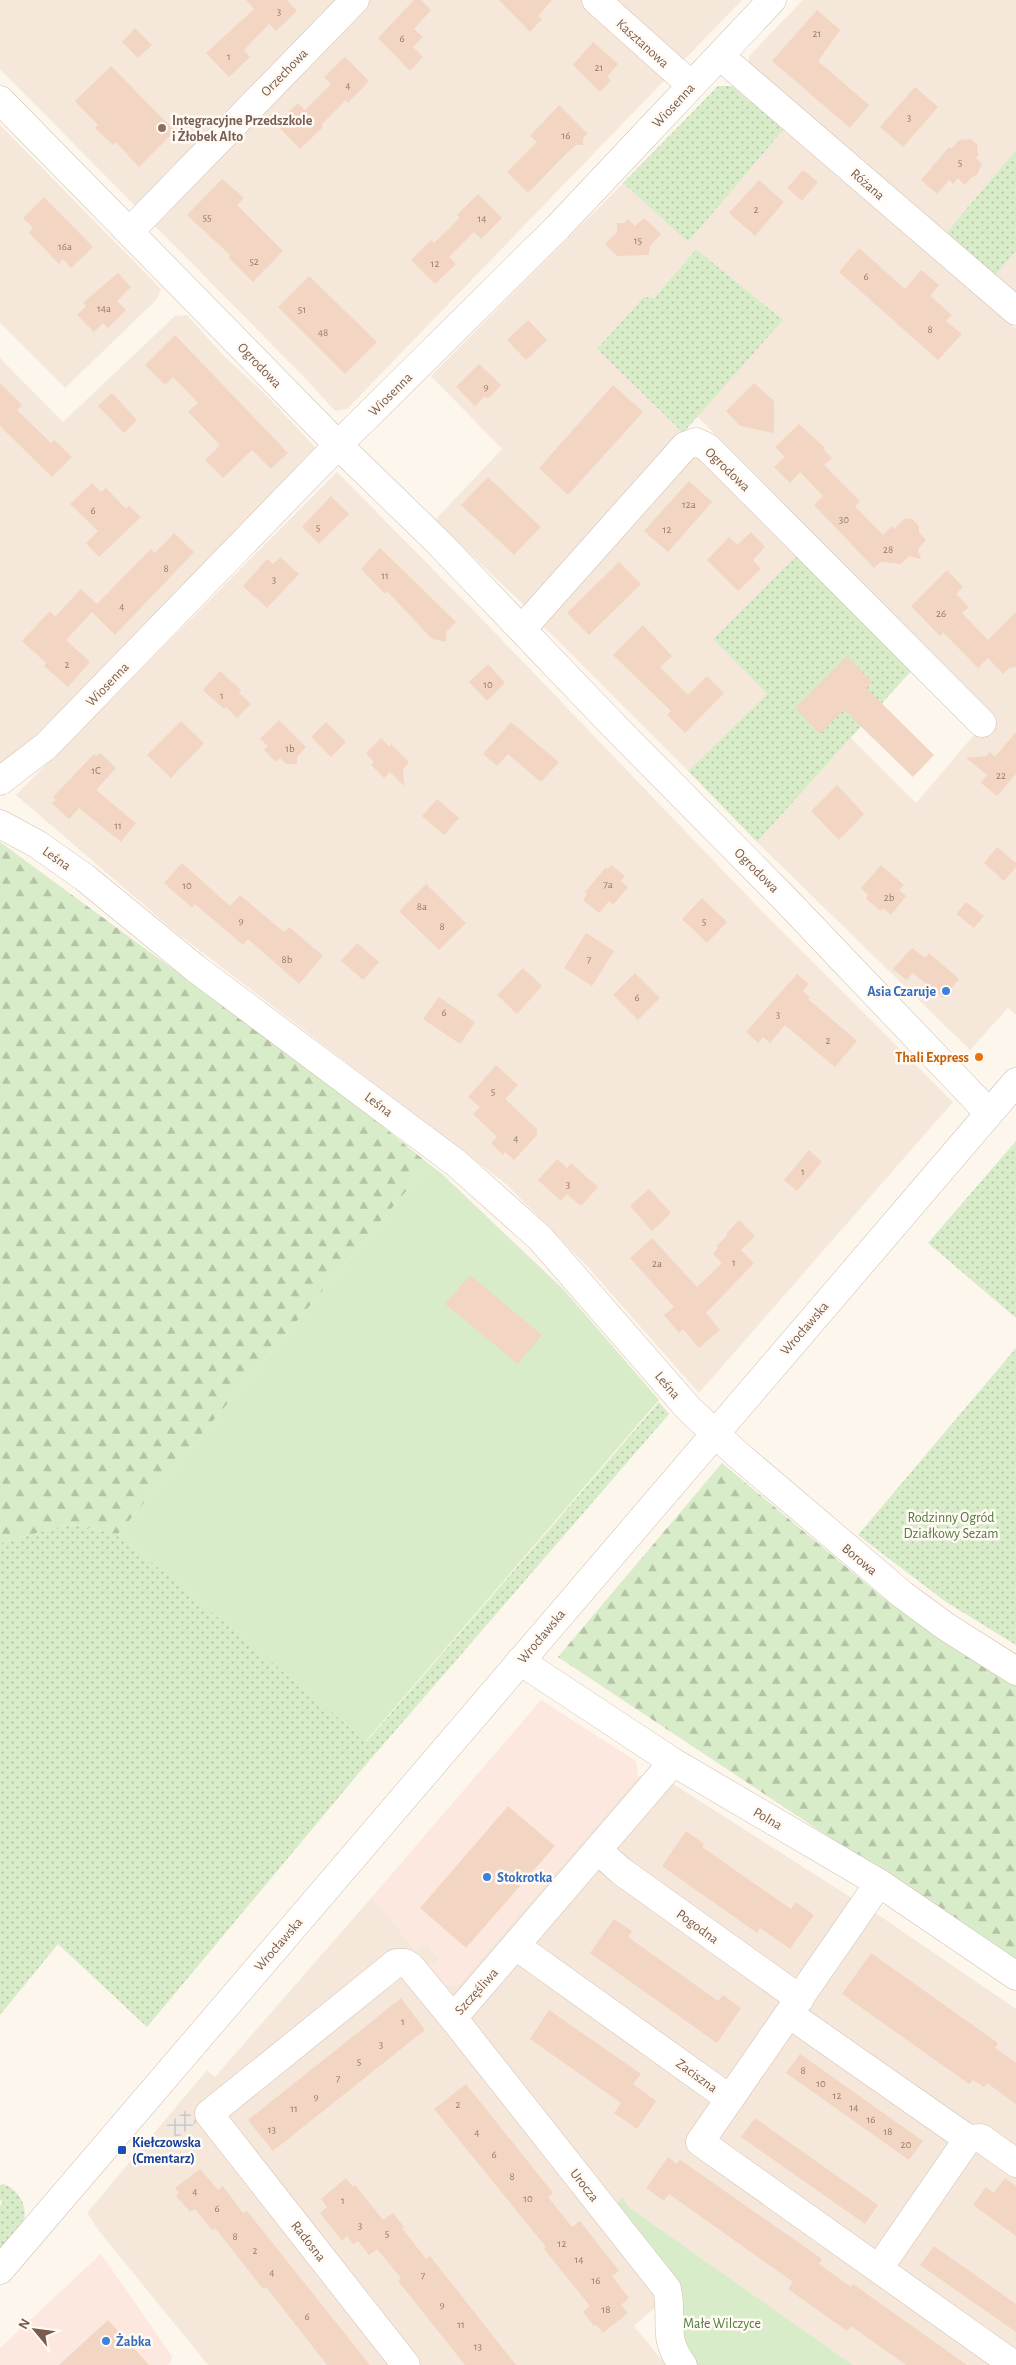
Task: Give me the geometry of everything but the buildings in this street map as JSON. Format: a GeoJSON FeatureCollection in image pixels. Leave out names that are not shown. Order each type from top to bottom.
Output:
{"type":"FeatureCollection","features":[{"type":"Feature","properties":{"kind":"street","name":"Orzechowa"},"geometry":{"type":"LineString","coordinates":[[130,231],[355,0]]}},
{"type":"Feature","properties":{"kind":"street","name":"Kasztanowa"},"geometry":{"type":"LineString","coordinates":[[596,0],[691,86]]}},
{"type":"Feature","properties":{"kind":"street","name":"Wiosenna"},"geometry":{"type":"LineString","coordinates":[[0,780],[46,746],[338,445],[558,227],[772,0]]}},
{"type":"Feature","properties":{"kind":"street","name":"Różana"},"geometry":{"type":"LineString","coordinates":[[720,56],[1016,311]]}},
{"type":"Feature","properties":{"kind":"street","name":"Ogrodowa"},"geometry":{"type":"LineString","coordinates":[[0,100],[786,899],[989,1113]]}},
{"type":"Feature","properties":{"kind":"street","name":"Ogrodowa"},"geometry":{"type":"LineString","coordinates":[[522,629],[685,446],[696,442],[707,447],[982,722]]}},
{"type":"Feature","properties":{"kind":"street","name":"Leśna"},"geometry":{"type":"LineString","coordinates":[[0,824],[37,844],[84,877],[195,968],[456,1163],[540,1238],[689,1409],[714,1433]]}},
{"type":"Feature","properties":{"kind":"street","name":"Wrocławska"},"geometry":{"type":"LineString","coordinates":[[0,2270],[1016,1082]]}},
{"type":"Feature","properties":{"kind":"street","name":"Borowa"},"geometry":{"type":"LineString","coordinates":[[714,1433],[903,1595],[945,1626],[1016,1671]]}},
{"type":"Feature","properties":{"kind":"street","name":"Polna"},"geometry":{"type":"LineString","coordinates":[[520,1661],[673,1762],[879,1883],[1016,1976]]}},
{"type":"Feature","properties":{"kind":"street","name":"Szczęśliwa"},"geometry":{"type":"LineString","coordinates":[[212,2118],[209,2114],[396,1963],[405,1963],[411,1967],[453,2018],[599,1851],[673,1762]]}},
{"type":"Feature","properties":{"kind":"street","name":"Pogodna"},"geometry":{"type":"LineString","coordinates":[[599,1851],[621,1871],[794,2007],[974,2139],[1016,2162]]}},
{"type":"Feature","properties":{"kind":"street"},"geometry":{"type":"LineString","coordinates":[[730,2100],[879,1883]]}},
{"type":"Feature","properties":{"kind":"street","name":"Zaciszna"},"geometry":{"type":"LineString","coordinates":[[516,1946],[730,2100],[700,2142],[879,2268]]}},
{"type":"Feature","properties":{"kind":"street","name":"Urocza"},"geometry":{"type":"LineString","coordinates":[[453,2018],[667,2289],[670,2303],[670,2342],[683,2365]]}},
{"type":"Feature","properties":{"kind":"street","name":"Radosna"},"geometry":{"type":"LineString","coordinates":[[212,2118],[406,2365]]}},
{"type":"Feature","properties":{"kind":"street"},"geometry":{"type":"LineString","coordinates":[[974,2139],[879,2268],[1014,2365]]}},
{"type":"Feature","properties":{"kind":"shaded area"},"geometry":{"type":"Polygon","coordinates":[[[0,0],[742,0],[347,409],[335,411],[304,377],[0,69],[0,0]]]}},
{"type":"Feature","properties":{"kind":"shaded area"},"geometry":{"type":"Polygon","coordinates":[[[803,0],[1016,0],[1016,150],[946,233],[749,68],[749,56],[803,0]]]}},
{"type":"Feature","properties":{"kind":"shaded area"},"geometry":{"type":"Polygon","coordinates":[[[0,125],[161,289],[157,299],[65,388],[0,323],[0,125]]]}},
{"type":"Feature","properties":{"kind":"shaded area"},"geometry":{"type":"Polygon","coordinates":[[[784,129],[1016,329],[1016,1015],[1008,1008],[970,1050],[757,842],[851,738],[916,803],[991,715],[697,416],[783,320],[696,249],[654,298],[597,349],[683,433],[527,608],[435,520],[502,449],[431,376],[623,183],[688,241],[784,129]]]}},
{"type":"Feature","properties":{"kind":"shaded area"},"geometry":{"type":"Polygon","coordinates":[[[1016,251],[1016,295],[994,277],[1016,251]]]}},
{"type":"Feature","properties":{"kind":"shaded area"},"geometry":{"type":"Polygon","coordinates":[[[187,315],[223,355],[268,397],[317,449],[58,718],[0,771],[0,358],[63,422],[175,316],[187,315]]]}},
{"type":"Feature","properties":{"kind":"shaded area"},"geometry":{"type":"Polygon","coordinates":[[[688,456],[699,456],[797,555],[713,639],[767,694],[688,771],[539,622],[688,456]]]}},
{"type":"Feature","properties":{"kind":"shaded area"},"geometry":{"type":"Polygon","coordinates":[[[337,472],[478,615],[757,906],[953,1102],[699,1393],[586,1265],[506,1184],[173,930],[16,795],[337,472]]]}},
{"type":"Feature","properties":{"kind":"shaded area"},"geometry":{"type":"Polygon","coordinates":[[[541,1700],[636,1761],[638,1776],[458,1985],[443,1986],[428,1968],[440,1959],[427,1943],[416,1952],[372,1897],[541,1700]]]}},
{"type":"Feature","properties":{"kind":"shaded area","name":"Małe Wilczyce"},"geometry":{"type":"Polygon","coordinates":[[[638,1776],[670,1782],[880,1916],[1016,2009],[1016,2365],[853,2365],[630,2208],[622,2197],[678,2287],[634,2326],[666,2365],[208,2365],[99,2231],[87,2213],[207,2070],[215,2077],[372,1897],[416,1951],[427,1943],[440,1959],[428,1968],[458,1985],[638,1776]]]}},
{"type":"Feature","properties":{"kind":"shaded area"},"geometry":{"type":"Polygon","coordinates":[[[186,2110],[197,2122],[177,2138],[166,2126],[186,2110]]]}},
{"type":"Feature","properties":{"kind":"shaded area"},"geometry":{"type":"Polygon","coordinates":[[[101,2254],[172,2356],[171,2362],[167,2365],[0,2365],[0,2348],[101,2254]]]}},
{"type":"Feature","properties":{"kind":"green space"},"geometry":{"type":"Polygon","coordinates":[[[718,86],[732,86],[784,129],[688,242],[623,183],[718,86]]]}},
{"type":"Feature","properties":{"kind":"green space"},"geometry":{"type":"Polygon","coordinates":[[[1016,150],[1016,251],[994,277],[946,233],[1016,150]]]}},
{"type":"Feature","properties":{"kind":"green space"},"geometry":{"type":"Polygon","coordinates":[[[696,249],[783,320],[683,433],[597,349],[644,297],[654,298],[696,249]]]}},
{"type":"Feature","properties":{"kind":"green space"},"geometry":{"type":"Polygon","coordinates":[[[797,555],[912,670],[757,842],[688,771],[767,694],[713,639],[797,555]]]}},
{"type":"Feature","properties":{"kind":"green space"},"geometry":{"type":"Polygon","coordinates":[[[0,842],[343,1094],[429,1164],[118,1534],[70,1524],[0,1543],[0,842]]]}},
{"type":"Feature","properties":{"kind":"green space"},"geometry":{"type":"Polygon","coordinates":[[[1016,1141],[1016,1318],[928,1243],[1016,1141]]]}},
{"type":"Feature","properties":{"kind":"green space"},"geometry":{"type":"Polygon","coordinates":[[[429,1164],[441,1173],[564,1290],[659,1400],[366,1741],[118,1534],[429,1164]]]}},
{"type":"Feature","properties":{"kind":"green space","name":"Rodzinny Ogród Działkowy Sezam"},"geometry":{"type":"Polygon","coordinates":[[[1016,1348],[1016,1645],[946,1602],[858,1535],[1016,1348]]]}},
{"type":"Feature","properties":{"kind":"green space"},"geometry":{"type":"Polygon","coordinates":[[[659,1402],[669,1414],[363,1768],[147,2027],[58,1944],[0,2015],[0,1543],[70,1524],[118,1534],[367,1741],[659,1402]]]}},
{"type":"Feature","properties":{"kind":"green space"},"geometry":{"type":"Polygon","coordinates":[[[722,1463],[882,1597],[1016,1683],[1016,1961],[558,1657],[722,1463]]]}},
{"type":"Feature","properties":{"kind":"green space"},"geometry":{"type":"Polygon","coordinates":[[[3,2184],[19,2196],[25,2214],[24,2221],[19,2230],[0,2251],[0,2206],[3,2202],[0,2200],[0,2185],[3,2184]]]}},
{"type":"Feature","properties":{"kind":"green space","name":"Małe Wilczyce"},"geometry":{"type":"Polygon","coordinates":[[[622,2197],[630,2208],[853,2365],[696,2365],[617,2205],[622,2197]]]}},
{"type":"Feature","properties":{"kind":"place","name":"Integracyjne Przedszkole i Żłobek Alto"},"geometry":{"type":"Point","coordinates":[162,128]}},
{"type":"Feature","properties":{"kind":"place","name":"Asia Czaruje"},"geometry":{"type":"Point","coordinates":[946,991]}},
{"type":"Feature","properties":{"kind":"place","name":"Thali Express"},"geometry":{"type":"Point","coordinates":[979,1057]}},
{"type":"Feature","properties":{"kind":"place","name":"Stokrotka"},"geometry":{"type":"Point","coordinates":[487,1877]}},
{"type":"Feature","properties":{"kind":"place","name":"Kiełczowska (Cmentarz)"},"geometry":{"type":"Point","coordinates":[122,2150]}},
{"type":"Feature","properties":{"kind":"place","name":"Żabka"},"geometry":{"type":"Point","coordinates":[106,2341]}}]}
